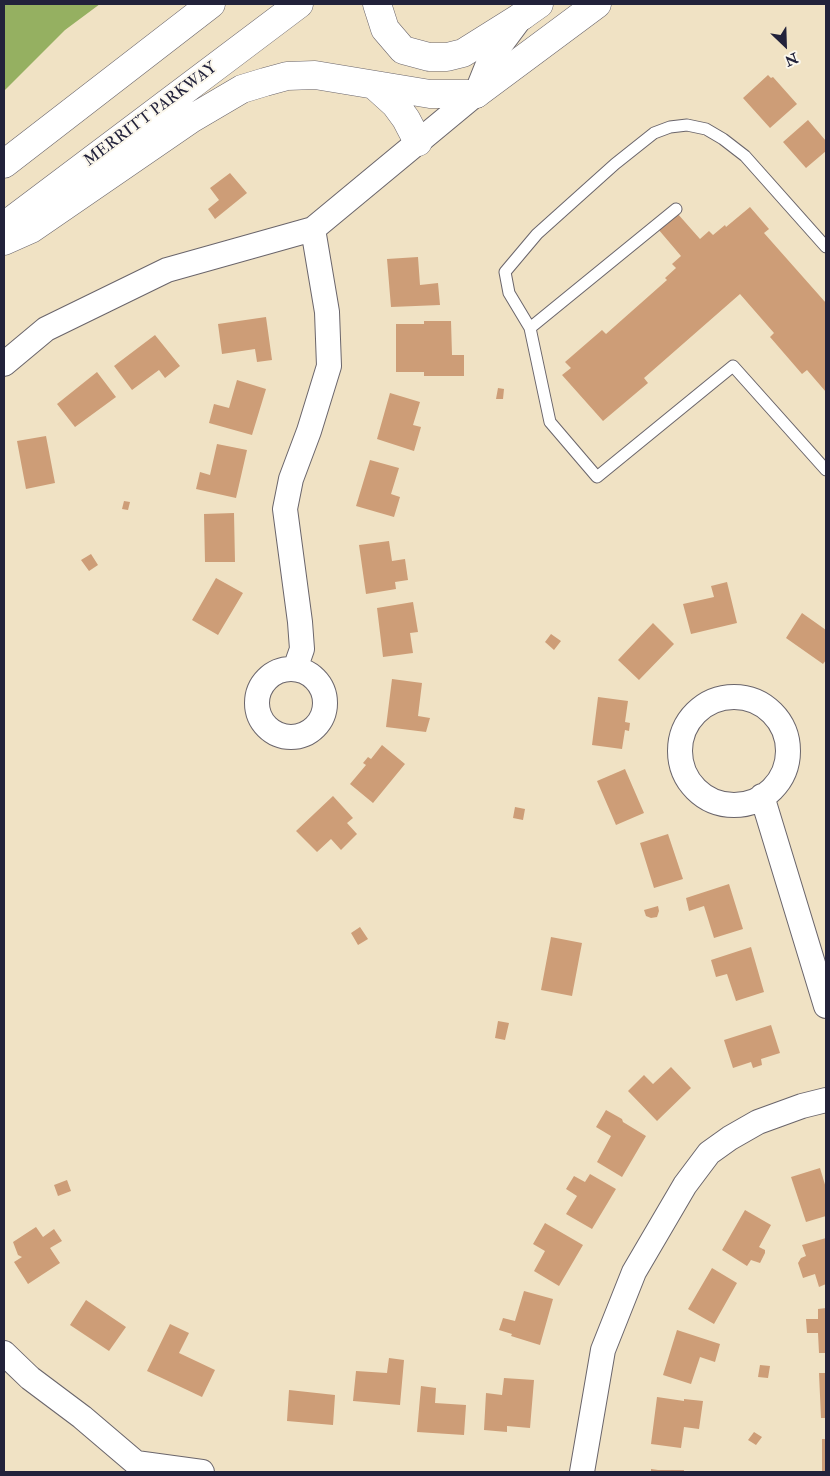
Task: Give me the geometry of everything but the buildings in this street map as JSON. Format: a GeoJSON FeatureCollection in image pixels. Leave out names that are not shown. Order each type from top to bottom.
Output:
{"type":"FeatureCollection","features":[{"type":"Feature","properties":{"kind":"main road"},"geometry":{"type":"LineString","coordinates":[[131,66],[189,4]]}},
{"type":"Feature","properties":{"kind":"main road"},"geometry":{"type":"LineString","coordinates":[[4,164],[211,4]]}},
{"type":"Feature","properties":{"kind":"main road","name":"MERRITT PARKWAY"},"geometry":{"type":"LineString","coordinates":[[4,226],[299,4]]}},
{"type":"Feature","properties":{"kind":"main road"},"geometry":{"type":"LineString","coordinates":[[377,4],[385,29],[403,50],[429,57],[447,57],[462,53],[531,10]]}},
{"type":"Feature","properties":{"kind":"main road"},"geometry":{"type":"LineString","coordinates":[[4,240],[31,229],[183,125],[242,89],[287,76],[314,75],[430,94],[476,94],[597,4]]}},
{"type":"Feature","properties":{"kind":"main road"},"geometry":{"type":"LineString","coordinates":[[374,85],[395,104],[406,119],[418,142]]}},
{"type":"Feature","properties":{"kind":"street"},"geometry":{"type":"LineString","coordinates":[[4,364],[46,329],[167,270],[313,229],[476,94],[490,59],[531,10]]}},
{"type":"Feature","properties":{"kind":"street"},"geometry":{"type":"LineString","coordinates":[[295,669],[302,649],[285,508],[291,479],[309,431],[329,366],[327,312],[313,229]]}},
{"type":"Feature","properties":{"kind":"street"},"geometry":{"type":"LineString","coordinates":[[729,697],[750,699],[769,709],[782,726],[788,746],[785,767],[775,786],[762,796],[738,805],[717,802],[698,792],[685,776],[679,756],[682,734],[692,716],[709,702],[729,697]]}},
{"type":"Feature","properties":{"kind":"street"},"geometry":{"type":"LineString","coordinates":[[762,796],[826,1006]]}},
{"type":"Feature","properties":{"kind":"street"},"geometry":{"type":"LineString","coordinates":[[582,1472],[603,1350],[634,1272],[685,1185],[709,1153],[730,1138],[758,1122],[802,1106],[826,1100]]}},
{"type":"Feature","properties":{"kind":"street"},"geometry":{"type":"LineString","coordinates":[[4,1353],[30,1378],[82,1417],[139,1467],[202,1472]]}},
{"type":"Feature","properties":{"kind":"lane"},"geometry":{"type":"LineString","coordinates":[[826,247],[745,156],[706,129],[688,125],[670,127],[654,133],[608,170],[537,234],[505,272],[509,293],[530,328],[550,422],[597,477],[733,366],[826,470]]}},
{"type":"Feature","properties":{"kind":"lane"},"geometry":{"type":"LineString","coordinates":[[530,328],[676,209]]}},
{"type":"Feature","properties":{"kind":"green space"},"geometry":{"type":"Polygon","coordinates":[[[4,4],[100,4],[65,30],[4,91],[4,4]]]}}]}
